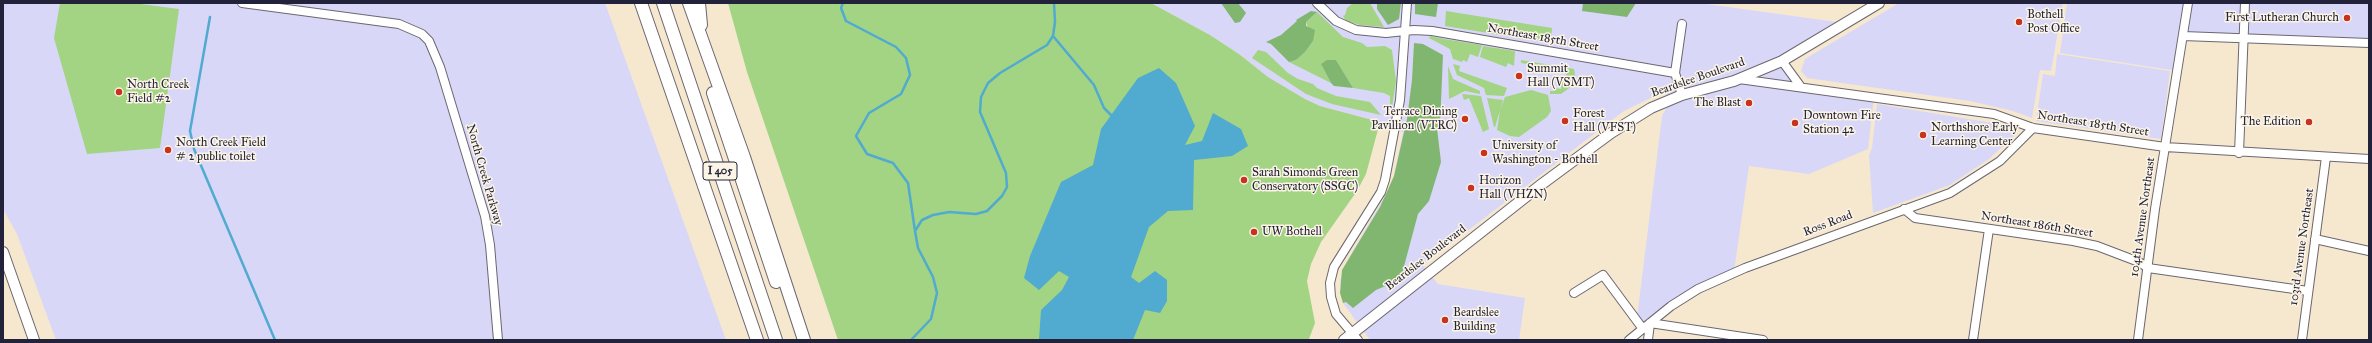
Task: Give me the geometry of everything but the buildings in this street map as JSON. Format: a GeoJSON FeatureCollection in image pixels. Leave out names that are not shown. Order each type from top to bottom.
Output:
{"type":"FeatureCollection","features":[{"type":"Feature","properties":{"kind":"highway"},"geometry":{"type":"LineString","coordinates":[[641,3],[757,340]]}},
{"type":"Feature","properties":{"kind":"highway","name":"I 405"},"geometry":{"type":"LineString","coordinates":[[663,3],[776,340]]}},
{"type":"Feature","properties":{"kind":"highway","name":"I 405"},"geometry":{"type":"LineString","coordinates":[[670,3],[783,340]]}},
{"type":"Feature","properties":{"kind":"highway","name":"I 405"},"geometry":{"type":"LineString","coordinates":[[683,3],[796,340]]}},
{"type":"Feature","properties":{"kind":"highway","name":"I 405"},"geometry":{"type":"LineString","coordinates":[[689,3],[744,157],[804,340]]}},
{"type":"Feature","properties":{"kind":"highway"},"geometry":{"type":"LineString","coordinates":[[698,3],[701,15],[700,34]]}},
{"type":"Feature","properties":{"kind":"main road","name":"Beardslee Boulevard"},"geometry":{"type":"LineString","coordinates":[[1351,338],[1451,254],[1611,133],[1651,108],[1682,95],[1739,80],[1782,61],[1879,3]]}},
{"type":"Feature","properties":{"kind":"main road"},"geometry":{"type":"LineString","coordinates":[[3,252],[35,339]]}},
{"type":"Feature","properties":{"kind":"street","name":"North Creek Parkway"},"geometry":{"type":"LineString","coordinates":[[242,3],[379,21],[413,29],[422,34],[434,49],[478,188],[490,245],[498,340]]}},
{"type":"Feature","properties":{"kind":"street","name":"Northeast 185th Street"},"geometry":{"type":"LineString","coordinates":[[1317,3],[1340,23],[1356,30],[1386,33],[1406,31],[1446,33],[1675,73]]}},
{"type":"Feature","properties":{"kind":"street"},"geometry":{"type":"LineString","coordinates":[[1351,338],[1336,314],[1331,297],[1330,283],[1334,267],[1380,192],[1385,180],[1400,100],[1407,3]]}},
{"type":"Feature","properties":{"kind":"street","name":"104th Avenue Northeast"},"geometry":{"type":"LineString","coordinates":[[2138,340],[2165,147],[2188,3]]}},
{"type":"Feature","properties":{"kind":"street"},"geometry":{"type":"LineString","coordinates":[[2239,153],[2245,3]]}},
{"type":"Feature","properties":{"kind":"street"},"geometry":{"type":"LineString","coordinates":[[1682,24],[1675,73],[1682,95]]}},
{"type":"Feature","properties":{"kind":"street"},"geometry":{"type":"LineString","coordinates":[[2183,36],[2369,43]]}},
{"type":"Feature","properties":{"kind":"street"},"geometry":{"type":"LineString","coordinates":[[1782,61],[1801,87]]}},
{"type":"Feature","properties":{"kind":"street","name":"Northeast 185th Street"},"geometry":{"type":"LineString","coordinates":[[1739,80],[1801,87],[1994,114],[2033,128],[2165,147],[2239,153],[2369,158]]}},
{"type":"Feature","properties":{"kind":"street","name":"Ross Road"},"geometry":{"type":"LineString","coordinates":[[1629,340],[1671,306],[1698,289],[1745,268],[1950,193],[1979,176],[2000,161],[2033,128]]}},
{"type":"Feature","properties":{"kind":"street","name":"103rd Avenue Northeast"},"geometry":{"type":"LineString","coordinates":[[2302,340],[2326,157]]}},
{"type":"Feature","properties":{"kind":"street","name":"Northeast 186th Street"},"geometry":{"type":"LineString","coordinates":[[1904,209],[1915,218],[2073,241],[2097,246],[2139,262],[2148,268],[2308,291]]}},
{"type":"Feature","properties":{"kind":"street"},"geometry":{"type":"LineString","coordinates":[[1974,340],[1989,229]]}},
{"type":"Feature","properties":{"kind":"street"},"geometry":{"type":"LineString","coordinates":[[2315,239],[2369,251]]}},
{"type":"Feature","properties":{"kind":"street"},"geometry":{"type":"LineString","coordinates":[[1574,293],[1603,275],[1643,329]]}},
{"type":"Feature","properties":{"kind":"street"},"geometry":{"type":"LineString","coordinates":[[1648,340],[1650,323],[1763,340]]}},
{"type":"Feature","properties":{"kind":"shaded area"},"geometry":{"type":"Polygon","coordinates":[[[3,3],[605,3],[726,340],[56,340],[17,234],[3,209],[3,3]]]}},
{"type":"Feature","properties":{"kind":"shaded area","name":"University of Washington - Bothell"},"geometry":{"type":"Polygon","coordinates":[[[1151,3],[1699,3],[1844,23],[1783,62],[1801,87],[1874,97],[1868,149],[1809,174],[1749,166],[1734,272],[1698,289],[1635,334],[1662,116],[1671,99],[1663,92],[1624,111],[1423,265],[1438,284],[1525,298],[1519,340],[1370,340],[1343,303],[1340,280],[1350,256],[1388,191],[1394,176],[1403,132],[1395,131],[1380,122],[1320,106],[1305,99],[1268,77],[1239,54],[1210,35],[1151,3]]]}},
{"type":"Feature","properties":{"kind":"shaded area"},"geometry":{"type":"Polygon","coordinates":[[[1899,3],[2063,3],[2051,71],[2040,70],[2032,118],[2013,111],[1970,101],[1807,78],[1801,71],[1805,59],[1899,3]]]}},
{"type":"Feature","properties":{"kind":"shaded area"},"geometry":{"type":"Polygon","coordinates":[[[2067,3],[2369,3],[2369,43],[2184,36],[2178,71],[2060,53],[2067,3]]]}},
{"type":"Feature","properties":{"kind":"shaded area"},"geometry":{"type":"Polygon","coordinates":[[[2057,54],[2170,71],[2161,139],[2036,121],[2043,74],[2055,76],[2057,54]]]}},
{"type":"Feature","properties":{"kind":"shaded area"},"geometry":{"type":"Polygon","coordinates":[[[1877,104],[2011,126],[2016,134],[1989,159],[1950,185],[1873,213],[1869,155],[1872,148],[1877,104]]]}},
{"type":"Feature","properties":{"kind":"green space","name":"North Creek Field #2"},"geometry":{"type":"Polygon","coordinates":[[[60,3],[133,3],[179,9],[160,148],[87,154],[54,38],[60,3]]]}},
{"type":"Feature","properties":{"kind":"green space"},"geometry":{"type":"Polygon","coordinates":[[[728,3],[1151,3],[1210,35],[1239,54],[1268,77],[1305,99],[1320,106],[1380,122],[1366,174],[1357,191],[1321,242],[1311,264],[1307,281],[1315,323],[1309,339],[838,340],[747,72],[728,3]]]}},
{"type":"Feature","properties":{"kind":"green space"},"geometry":{"type":"Polygon","coordinates":[[[1221,3],[1238,3],[1246,13],[1240,22],[1235,23],[1221,3]]]}},
{"type":"Feature","properties":{"kind":"green space"},"geometry":{"type":"Polygon","coordinates":[[[1353,3],[1370,3],[1384,27],[1360,25],[1346,21],[1343,16],[1345,15],[1347,8],[1353,3]]]}},
{"type":"Feature","properties":{"kind":"green space"},"geometry":{"type":"Polygon","coordinates":[[[1377,3],[1401,3],[1399,19],[1388,25],[1377,9],[1377,3]]]}},
{"type":"Feature","properties":{"kind":"green space"},"geometry":{"type":"Polygon","coordinates":[[[1415,3],[1438,3],[1436,17],[1415,14],[1415,3]]]}},
{"type":"Feature","properties":{"kind":"green space"},"geometry":{"type":"Polygon","coordinates":[[[1583,3],[1636,3],[1627,17],[1582,11],[1583,3]]]}},
{"type":"Feature","properties":{"kind":"green space"},"geometry":{"type":"Polygon","coordinates":[[[1311,11],[1317,12],[1306,22],[1306,26],[1315,30],[1313,41],[1305,52],[1296,60],[1289,62],[1271,44],[1266,42],[1281,35],[1297,21],[1296,20],[1311,11]]]}},
{"type":"Feature","properties":{"kind":"green space"},"geometry":{"type":"Polygon","coordinates":[[[1446,11],[1552,28],[1551,41],[1557,42],[1525,39],[1445,26],[1446,11]]]}},
{"type":"Feature","properties":{"kind":"green space"},"geometry":{"type":"Polygon","coordinates":[[[1317,12],[1343,37],[1362,43],[1367,47],[1385,46],[1392,50],[1396,81],[1392,107],[1390,105],[1390,96],[1384,93],[1353,88],[1336,60],[1322,66],[1331,83],[1289,62],[1296,60],[1305,52],[1313,41],[1306,22],[1317,12]]]}},
{"type":"Feature","properties":{"kind":"green space"},"geometry":{"type":"Polygon","coordinates":[[[1430,36],[1482,45],[1478,57],[1470,54],[1467,62],[1463,60],[1462,62],[1453,59],[1450,49],[1429,38],[1430,36]]]}},
{"type":"Feature","properties":{"kind":"green space"},"geometry":{"type":"Polygon","coordinates":[[[1414,43],[1423,44],[1443,55],[1440,125],[1437,128],[1441,162],[1429,201],[1418,214],[1403,270],[1407,277],[1376,290],[1353,308],[1346,302],[1343,303],[1340,293],[1342,270],[1380,207],[1394,176],[1407,119],[1412,80],[1414,43]]]}},
{"type":"Feature","properties":{"kind":"green space"},"geometry":{"type":"Polygon","coordinates":[[[1483,46],[1515,51],[1514,66],[1508,63],[1506,67],[1480,57],[1483,46]]]}},
{"type":"Feature","properties":{"kind":"green space"},"geometry":{"type":"Polygon","coordinates":[[[1258,50],[1266,52],[1288,73],[1298,79],[1313,84],[1317,88],[1336,96],[1370,102],[1381,115],[1332,104],[1306,94],[1252,58],[1258,50]]]}},
{"type":"Feature","properties":{"kind":"green space"},"geometry":{"type":"Polygon","coordinates":[[[1327,60],[1336,60],[1353,88],[1334,86],[1331,83],[1321,64],[1327,60]]]}},
{"type":"Feature","properties":{"kind":"green space"},"geometry":{"type":"Polygon","coordinates":[[[1521,60],[1574,69],[1575,75],[1572,86],[1561,94],[1550,94],[1550,91],[1554,91],[1555,88],[1561,89],[1562,81],[1565,81],[1567,70],[1521,63],[1521,60]]]}},
{"type":"Feature","properties":{"kind":"green space"},"geometry":{"type":"Polygon","coordinates":[[[1453,64],[1460,66],[1459,71],[1507,88],[1504,96],[1486,95],[1484,88],[1457,75],[1453,64]]]}},
{"type":"Feature","properties":{"kind":"green space"},"geometry":{"type":"Polygon","coordinates":[[[1448,66],[1453,79],[1480,91],[1480,94],[1465,91],[1449,99],[1448,66]]]}},
{"type":"Feature","properties":{"kind":"green space"},"geometry":{"type":"Polygon","coordinates":[[[1531,90],[1548,95],[1551,111],[1547,117],[1519,137],[1510,136],[1497,130],[1500,110],[1505,97],[1531,90]]]}},
{"type":"Feature","properties":{"kind":"green space"},"geometry":{"type":"Polygon","coordinates":[[[1462,94],[1481,96],[1489,129],[1483,132],[1469,98],[1464,100],[1462,94]]]}},
{"type":"Feature","properties":{"kind":"green space"},"geometry":{"type":"Polygon","coordinates":[[[1487,98],[1503,100],[1495,127],[1494,127],[1487,98]]]}},
{"type":"Feature","properties":{"kind":"water"},"geometry":{"type":"Polygon","coordinates":[[[1159,68],[1176,83],[1195,126],[1185,145],[1202,141],[1213,113],[1241,129],[1248,146],[1232,156],[1194,160],[1193,210],[1168,211],[1149,227],[1131,277],[1139,283],[1155,271],[1167,280],[1167,301],[1160,313],[1145,310],[1133,340],[1039,340],[1041,310],[1062,290],[1069,277],[1059,271],[1039,290],[1024,278],[1030,256],[1061,182],[1093,165],[1101,129],[1138,78],[1159,68]]]}},
{"type":"Feature","properties":{"kind":"waterway"},"geometry":{"type":"LineString","coordinates":[[843,3],[841,8],[846,21],[896,47],[906,58],[910,75],[901,94],[869,113],[856,136],[867,154],[893,163],[908,183],[915,231]]}},
{"type":"Feature","properties":{"kind":"waterway"},"geometry":{"type":"LineString","coordinates":[[911,340],[931,319],[937,293],[933,277],[918,248],[915,231],[922,220],[933,215],[949,212],[976,214],[987,211],[1002,196],[1007,187],[1006,173],[980,112],[981,97],[988,83],[1000,73],[1047,45],[1053,36],[1055,22],[1054,3]]}},
{"type":"Feature","properties":{"kind":"waterway"},"geometry":{"type":"LineString","coordinates":[[210,17],[190,131],[194,149],[275,340]]}},
{"type":"Feature","properties":{"kind":"waterway"},"geometry":{"type":"LineString","coordinates":[[1053,36],[1094,85],[1104,108],[1111,115]]}},
{"type":"Feature","properties":{"kind":"place","name":"First Lutheran Church"},"geometry":{"type":"Point","coordinates":[2347,18]}},
{"type":"Feature","properties":{"kind":"place","name":"Bothell Post Office"},"geometry":{"type":"Point","coordinates":[2019,22]}},
{"type":"Feature","properties":{"kind":"place","name":"Summit Hall (VSMT)"},"geometry":{"type":"Point","coordinates":[1519,76]}},
{"type":"Feature","properties":{"kind":"place","name":"North Creek Field #2"},"geometry":{"type":"Point","coordinates":[119,92]}},
{"type":"Feature","properties":{"kind":"place","name":"The Blast"},"geometry":{"type":"Point","coordinates":[1749,103]}},
{"type":"Feature","properties":{"kind":"place","name":"Terrace Dining Pavillion (VTRC)"},"geometry":{"type":"Point","coordinates":[1465,119]}},
{"type":"Feature","properties":{"kind":"place","name":"Forest Hall (VFST)"},"geometry":{"type":"Point","coordinates":[1565,121]}},
{"type":"Feature","properties":{"kind":"place","name":"The Edition"},"geometry":{"type":"Point","coordinates":[2309,122]}},
{"type":"Feature","properties":{"kind":"place","name":"Downtown Fire Station 42"},"geometry":{"type":"Point","coordinates":[1795,123]}},
{"type":"Feature","properties":{"kind":"place","name":"Northshore Early Learning Center"},"geometry":{"type":"Point","coordinates":[1923,135]}},
{"type":"Feature","properties":{"kind":"place","name":"North Creek Field # 2 public toilet"},"geometry":{"type":"Point","coordinates":[168,150]}},
{"type":"Feature","properties":{"kind":"place","name":"University of Washington - Bothell"},"geometry":{"type":"Point","coordinates":[1484,153]}},
{"type":"Feature","properties":{"kind":"place","name":"Sarah Simonds Green Conservatory (SSGC)"},"geometry":{"type":"Point","coordinates":[1244,180]}},
{"type":"Feature","properties":{"kind":"place","name":"Horizon Hall (VHZN)"},"geometry":{"type":"Point","coordinates":[1471,188]}},
{"type":"Feature","properties":{"kind":"place","name":"UW Bothell"},"geometry":{"type":"Point","coordinates":[1254,232]}},
{"type":"Feature","properties":{"kind":"place","name":"Beardslee Building"},"geometry":{"type":"Point","coordinates":[1445,320]}}]}
